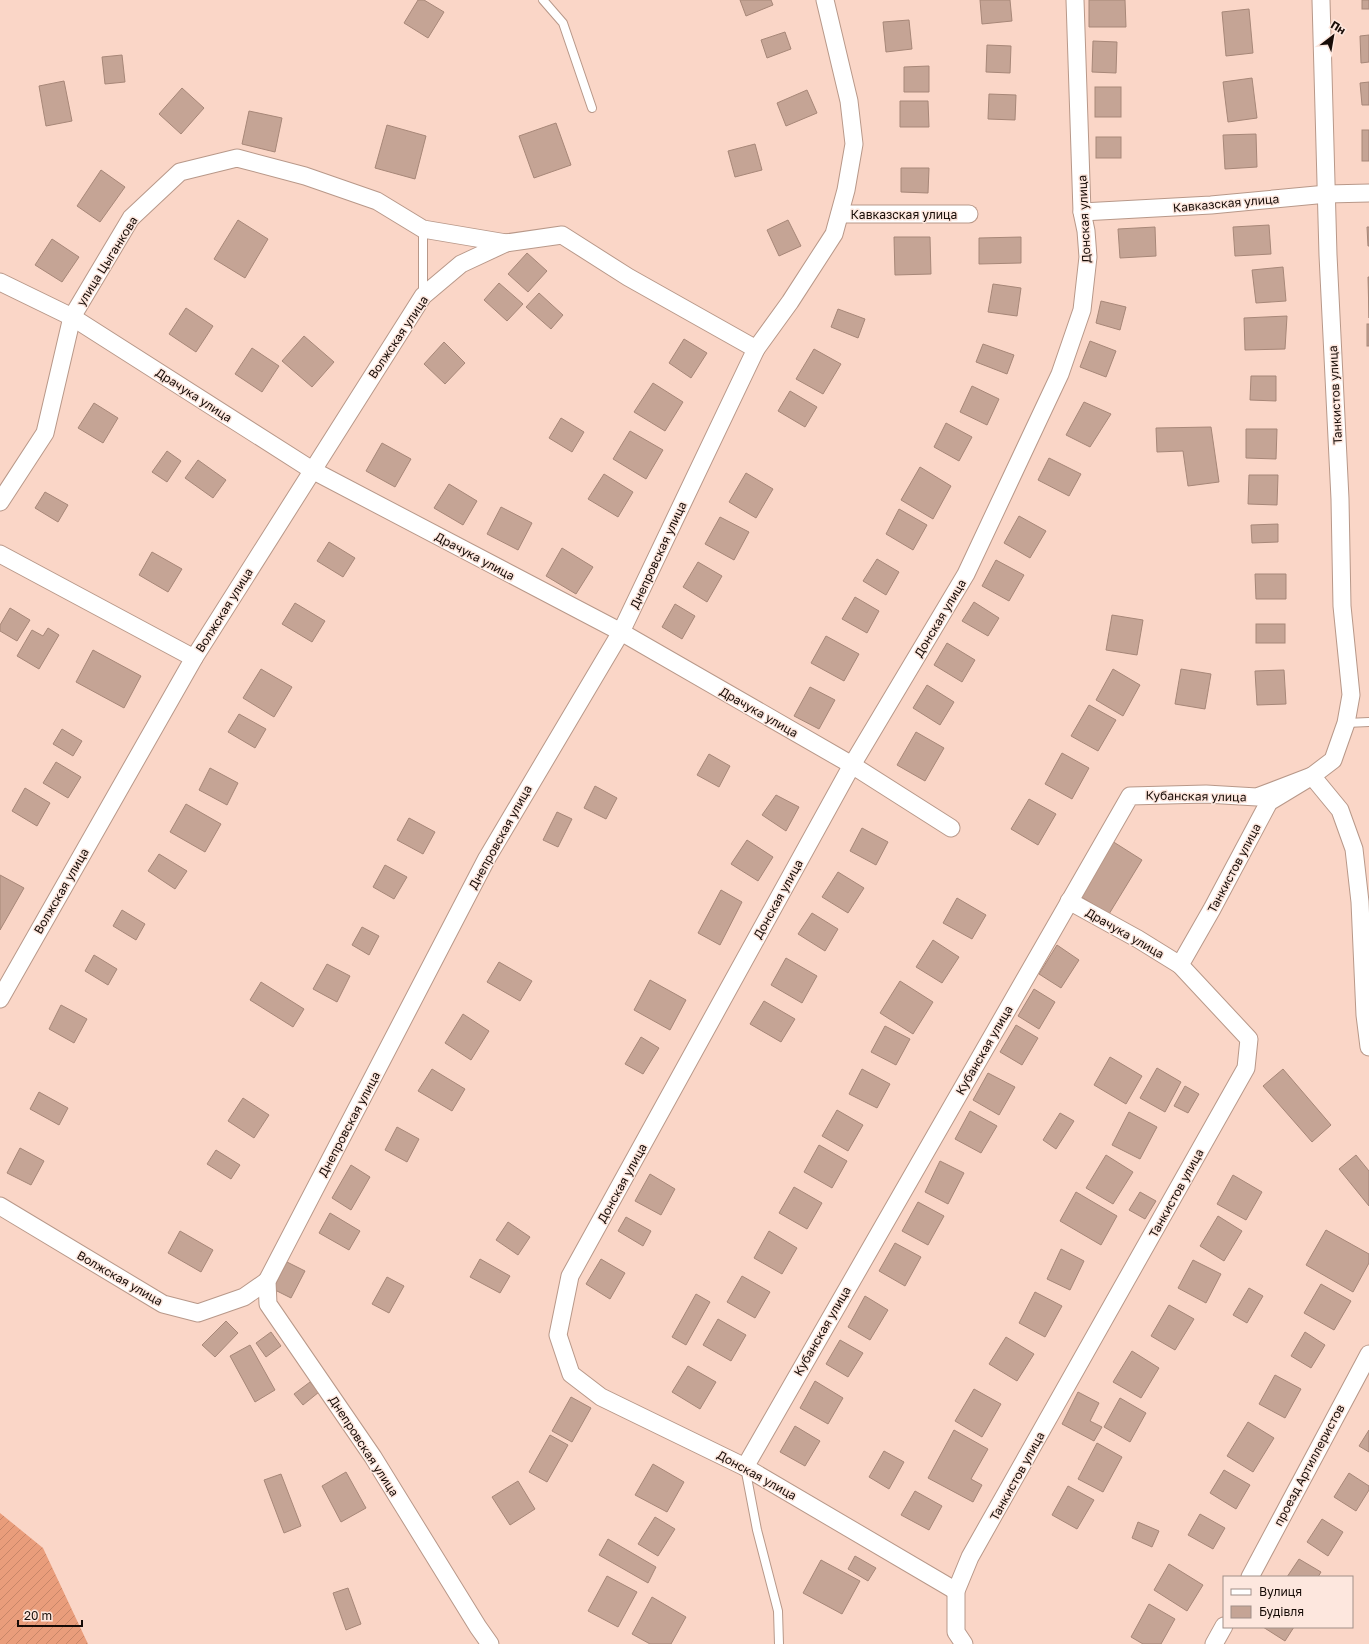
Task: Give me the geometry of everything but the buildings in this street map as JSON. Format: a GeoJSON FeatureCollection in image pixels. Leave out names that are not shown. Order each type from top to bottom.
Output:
{"type":"FeatureCollection","features":[{"type":"Feature","properties":{"kind":"street","name":"Днепровская улица"},"geometry":{"type":"LineString","coordinates":[[490,1644],[373,1457],[268,1304],[267,1281],[487,858],[620,632],[756,349],[790,302],[834,234],[846,190],[854,144],[849,101],[825,0]]}},
{"type":"Feature","properties":{"kind":"street","name":"Донская улица"},"geometry":{"type":"LineString","coordinates":[[956,1591],[745,1467],[601,1397],[571,1374],[558,1335],[570,1276],[852,765],[966,574],[1060,374],[1082,310],[1088,257],[1086,231],[1082,212],[1075,0]]}},
{"type":"Feature","properties":{"kind":"street","name":"Танкистов улица"},"geometry":{"type":"LineString","coordinates":[[964,1644],[956,1632],[956,1591],[970,1558],[1246,1068],[1249,1039],[1180,965],[1212,909],[1269,802],[1312,776],[1333,760],[1346,723],[1351,695],[1342,606],[1340,499],[1327,194],[1321,0]]}},
{"type":"Feature","properties":{"kind":"street","name":"улица Цыганкова"},"geometry":{"type":"LineString","coordinates":[[0,502],[45,433],[72,317],[131,218],[180,172],[237,158],[305,176],[377,201],[423,229],[506,243]]}},
{"type":"Feature","properties":{"kind":"street","name":"Кавказская улица"},"geometry":{"type":"LineString","coordinates":[[1082,212],[1212,205],[1327,194],[1369,193]]}},
{"type":"Feature","properties":{"kind":"street","name":"Кавказская улица"},"geometry":{"type":"LineString","coordinates":[[840,214],[969,214]]}},
{"type":"Feature","properties":{"kind":"street","name":"Волжская улица"},"geometry":{"type":"LineString","coordinates":[[0,999],[194,658],[423,296],[461,264],[506,243],[562,235],[628,277],[756,349]]}},
{"type":"Feature","properties":{"kind":"street","name":"Драчука улица"},"geometry":{"type":"LineString","coordinates":[[0,282],[72,317],[312,470],[620,632],[852,765],[951,828]]}},
{"type":"Feature","properties":{"kind":"street","name":"Волжская улица"},"geometry":{"type":"LineString","coordinates":[[0,554],[194,658]]}},
{"type":"Feature","properties":{"kind":"street","name":"Кубанская улица"},"geometry":{"type":"LineString","coordinates":[[745,1467],[1130,796],[1206,794],[1257,797],[1312,776]]}},
{"type":"Feature","properties":{"kind":"street"},"geometry":{"type":"LineString","coordinates":[[1312,776],[1340,810],[1354,849],[1360,902],[1365,1015],[1369,1047]]}},
{"type":"Feature","properties":{"kind":"street","name":"Драчука улица"},"geometry":{"type":"LineString","coordinates":[[1069,901],[1138,939],[1180,965]]}},
{"type":"Feature","properties":{"kind":"street","name":"Волжская улица"},"geometry":{"type":"LineString","coordinates":[[0,1206],[163,1304],[198,1313],[244,1297],[267,1281]]}},
{"type":"Feature","properties":{"kind":"street","name":"проезд Артиллеристов"},"geometry":{"type":"LineString","coordinates":[[1251,1576],[1369,1354]]}},
{"type":"Feature","properties":{"kind":"street"},"geometry":{"type":"LineString","coordinates":[[1214,1644],[1223,1628]]}},
{"type":"Feature","properties":{"kind":"lane"},"geometry":{"type":"LineString","coordinates":[[543,0],[563,23],[592,108]]}},
{"type":"Feature","properties":{"kind":"lane"},"geometry":{"type":"LineString","coordinates":[[423,229],[423,296]]}},
{"type":"Feature","properties":{"kind":"lane"},"geometry":{"type":"LineString","coordinates":[[1346,723],[1369,722]]}},
{"type":"Feature","properties":{"kind":"lane"},"geometry":{"type":"LineString","coordinates":[[745,1467],[757,1530],[778,1611],[779,1644]]}},
{"type":"Feature","properties":{"kind":"shaded area"},"geometry":{"type":"Polygon","coordinates":[[[0,1513],[43,1548],[88,1644],[0,1644],[0,1513]]]}}]}
